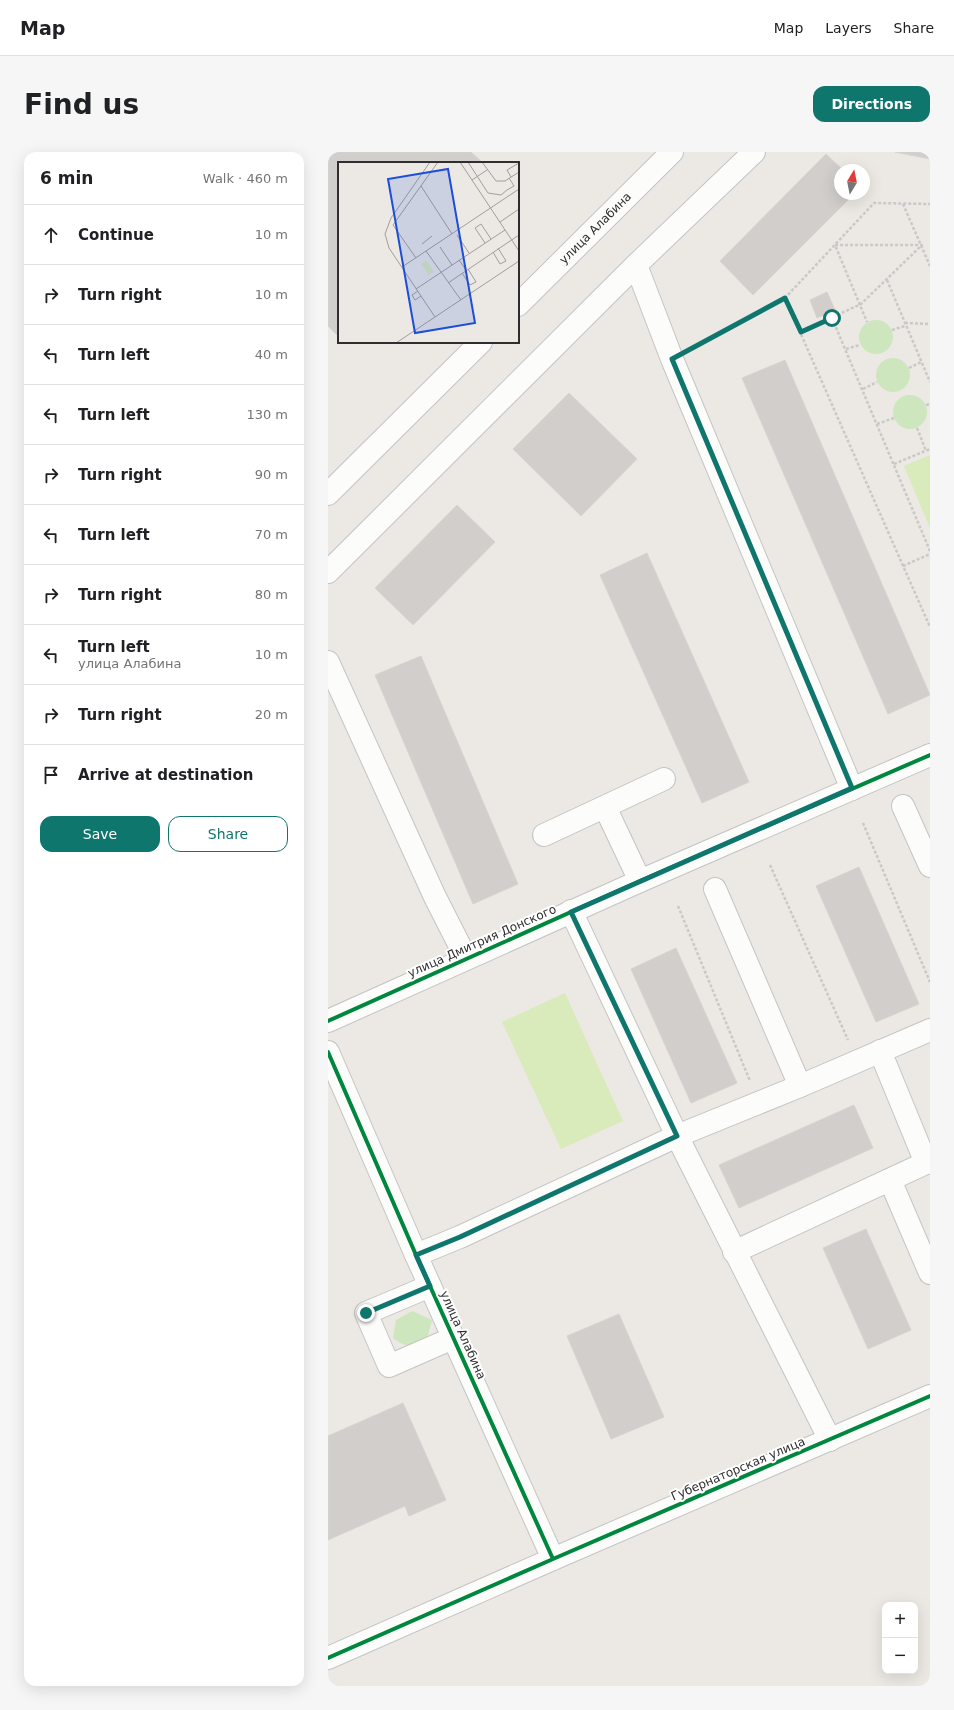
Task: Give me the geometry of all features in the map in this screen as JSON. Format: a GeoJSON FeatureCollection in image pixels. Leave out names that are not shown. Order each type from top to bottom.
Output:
{"type":"FeatureCollection","features":[{"type":"Feature","properties":{"kind":"street","name":"улица Алабина"},"geometry":{"type":"LineString","coordinates":[[519,304],[672,152]]}},
{"type":"Feature","properties":{"kind":"street"},"geometry":{"type":"LineString","coordinates":[[328,572],[636,265],[754,152]]}},
{"type":"Feature","properties":{"kind":"street"},"geometry":{"type":"LineString","coordinates":[[636,265],[672,359],[852,788]]}},
{"type":"Feature","properties":{"kind":"street"},"geometry":{"type":"LineString","coordinates":[[328,494],[480,343]]}},
{"type":"Feature","properties":{"kind":"street"},"geometry":{"type":"LineString","coordinates":[[328,662],[435,897],[466,958]]}},
{"type":"Feature","properties":{"kind":"street","name":"улица Дмитрия Донского"},"geometry":{"type":"LineString","coordinates":[[328,1022],[466,958],[930,755]]}},
{"type":"Feature","properties":{"kind":"street"},"geometry":{"type":"LineString","coordinates":[[544,835],[664,779]]}},
{"type":"Feature","properties":{"kind":"street"},"geometry":{"type":"LineString","coordinates":[[904,806],[930,866]]}},
{"type":"Feature","properties":{"kind":"street"},"geometry":{"type":"LineString","coordinates":[[605,807],[640,881]]}},
{"type":"Feature","properties":{"kind":"street"},"geometry":{"type":"LineString","coordinates":[[715,889],[800,1086]]}},
{"type":"Feature","properties":{"kind":"street"},"geometry":{"type":"LineString","coordinates":[[571,912],[677,1136],[734,1252],[830,1440]]}},
{"type":"Feature","properties":{"kind":"street"},"geometry":{"type":"LineString","coordinates":[[416,1255],[460,1237],[677,1136],[800,1086],[930,1030]]}},
{"type":"Feature","properties":{"kind":"street"},"geometry":{"type":"LineString","coordinates":[[734,1252],[928,1162],[880,1051]]}},
{"type":"Feature","properties":{"kind":"street","name":"улица Алабина"},"geometry":{"type":"LineString","coordinates":[[328,1052],[416,1255],[552,1559]]}},
{"type":"Feature","properties":{"kind":"street"},"geometry":{"type":"LineString","coordinates":[[890,1180],[930,1273]]}},
{"type":"Feature","properties":{"kind":"street"},"geometry":{"type":"LineString","coordinates":[[430,1286],[366,1313],[389,1366],[454,1338]]}},
{"type":"Feature","properties":{"kind":"street","name":"Губернаторская улица"},"geometry":{"type":"LineString","coordinates":[[328,1658],[552,1559],[930,1396]]}},
{"type":"Feature","properties":{"kind":"path"},"geometry":{"type":"LineString","coordinates":[[672,359],[785,298],[874,203],[930,204]]}},
{"type":"Feature","properties":{"kind":"path"},"geometry":{"type":"LineString","coordinates":[[903,204],[930,266]]}},
{"type":"Feature","properties":{"kind":"path"},"geometry":{"type":"LineString","coordinates":[[835,245],[922,245]]}},
{"type":"Feature","properties":{"kind":"path"},"geometry":{"type":"LineString","coordinates":[[835,245],[861,304],[867,322]]}},
{"type":"Feature","properties":{"kind":"path"},"geometry":{"type":"LineString","coordinates":[[801,332],[861,304],[922,245]]}},
{"type":"Feature","properties":{"kind":"path"},"geometry":{"type":"LineString","coordinates":[[887,280],[930,382]]}},
{"type":"Feature","properties":{"kind":"path"},"geometry":{"type":"LineString","coordinates":[[785,298],[930,627]]}},
{"type":"Feature","properties":{"kind":"path"},"geometry":{"type":"LineString","coordinates":[[832,318],[878,424],[930,551]]}},
{"type":"Feature","properties":{"kind":"path"},"geometry":{"type":"LineString","coordinates":[[892,330],[905,325],[930,324]]}},
{"type":"Feature","properties":{"kind":"path"},"geometry":{"type":"LineString","coordinates":[[846,349],[860,345]]}},
{"type":"Feature","properties":{"kind":"path"},"geometry":{"type":"LineString","coordinates":[[909,368],[921,362]]}},
{"type":"Feature","properties":{"kind":"path"},"geometry":{"type":"LineString","coordinates":[[863,389],[877,382]]}},
{"type":"Feature","properties":{"kind":"path"},"geometry":{"type":"LineString","coordinates":[[878,424],[894,418]]}},
{"type":"Feature","properties":{"kind":"path"},"geometry":{"type":"LineString","coordinates":[[917,428],[926,451]]}},
{"type":"Feature","properties":{"kind":"path"},"geometry":{"type":"LineString","coordinates":[[894,464],[930,449]]}},
{"type":"Feature","properties":{"kind":"path"},"geometry":{"type":"LineString","coordinates":[[904,566],[930,554]]}},
{"type":"Feature","properties":{"kind":"path"},"geometry":{"type":"LineString","coordinates":[[863,823],[930,982]]}},
{"type":"Feature","properties":{"kind":"path"},"geometry":{"type":"LineString","coordinates":[[770,865],[857,1061]]}},
{"type":"Feature","properties":{"kind":"path"},"geometry":{"type":"LineString","coordinates":[[678,906],[751,1082]]}},
{"type":"Feature","properties":{"kind":"green space"},"geometry":{"type":"Polygon","coordinates":[[[873,320],[879,320],[883,321],[890,327],[893,337],[892,344],[886,351],[879,354],[873,354],[869,353],[862,347],[859,340],[859,334],[860,330],[866,323],[873,320]]]}},
{"type":"Feature","properties":{"kind":"green space"},"geometry":{"type":"Polygon","coordinates":[[[890,358],[896,358],[900,359],[907,365],[910,375],[909,382],[903,389],[896,392],[890,392],[886,391],[879,385],[876,378],[876,372],[877,368],[883,361],[890,358]]]}},
{"type":"Feature","properties":{"kind":"green space"},"geometry":{"type":"Polygon","coordinates":[[[907,395],[913,395],[917,396],[924,402],[927,412],[926,419],[920,426],[913,429],[907,429],[903,428],[896,422],[893,415],[893,409],[894,405],[900,398],[907,395]]]}},
{"type":"Feature","properties":{"kind":"green space"},"geometry":{"type":"Polygon","coordinates":[[[930,455],[930,528],[904,466],[930,455]]]}},
{"type":"Feature","properties":{"kind":"green space"},"geometry":{"type":"Polygon","coordinates":[[[565,993],[623,1121],[561,1149],[502,1022],[565,993]]]}},
{"type":"Feature","properties":{"kind":"green space"},"geometry":{"type":"Polygon","coordinates":[[[412,1311],[432,1320],[427,1339],[413,1345],[406,1345],[393,1338],[396,1320],[412,1311]]]}},
{"type":"Feature","properties":{"kind":"building"},"geometry":{"type":"Polygon","coordinates":[[[328,152],[471,152],[482,162],[338,162],[338,336],[328,326],[328,152]]]}},
{"type":"Feature","properties":{"kind":"building"},"geometry":{"type":"Polygon","coordinates":[[[895,152],[930,152],[930,159],[895,152]]]}},
{"type":"Feature","properties":{"kind":"building"},"geometry":{"type":"Polygon","coordinates":[[[826,154],[837,164],[834,164],[834,200],[848,200],[753,295],[720,261],[826,154]]]}},
{"type":"Feature","properties":{"kind":"building"},"geometry":{"type":"Polygon","coordinates":[[[827,292],[835,310],[817,318],[810,300],[827,292]]]}},
{"type":"Feature","properties":{"kind":"building"},"geometry":{"type":"Polygon","coordinates":[[[785,360],[930,695],[888,714],[742,378],[785,360]]]}},
{"type":"Feature","properties":{"kind":"building"},"geometry":{"type":"Polygon","coordinates":[[[569,393],[637,459],[581,516],[513,449],[569,393]]]}},
{"type":"Feature","properties":{"kind":"building"},"geometry":{"type":"Polygon","coordinates":[[[457,505],[495,542],[413,625],[375,588],[457,505]]]}},
{"type":"Feature","properties":{"kind":"building"},"geometry":{"type":"Polygon","coordinates":[[[647,553],[749,782],[702,803],[600,575],[647,553]]]}},
{"type":"Feature","properties":{"kind":"building"},"geometry":{"type":"Polygon","coordinates":[[[421,656],[518,884],[473,904],[375,675],[421,656]]]}},
{"type":"Feature","properties":{"kind":"building"},"geometry":{"type":"Polygon","coordinates":[[[859,867],[919,1004],[876,1022],[816,886],[859,867]]]}},
{"type":"Feature","properties":{"kind":"building"},"geometry":{"type":"Polygon","coordinates":[[[676,948],[737,1083],[691,1103],[631,969],[676,948]]]}},
{"type":"Feature","properties":{"kind":"building"},"geometry":{"type":"Polygon","coordinates":[[[854,1105],[873,1148],[739,1208],[719,1165],[854,1105]]]}},
{"type":"Feature","properties":{"kind":"building"},"geometry":{"type":"Polygon","coordinates":[[[866,1229],[911,1330],[868,1349],[823,1248],[866,1229]]]}},
{"type":"Feature","properties":{"kind":"building"},"geometry":{"type":"Polygon","coordinates":[[[619,1314],[664,1417],[611,1439],[567,1336],[619,1314]]]}},
{"type":"Feature","properties":{"kind":"building"},"geometry":{"type":"Polygon","coordinates":[[[403,1403],[446,1500],[409,1516],[405,1506],[328,1540],[328,1436],[403,1403]]]}},
{"type":"Feature","properties":{"kind":"cycle path"},"geometry":{"type":"LineString","coordinates":[[328,1021],[640,881],[930,755]]}},
{"type":"Feature","properties":{"kind":"cycle path"},"geometry":{"type":"LineString","coordinates":[[328,1052],[416,1255],[553,1559]]}},
{"type":"Feature","properties":{"kind":"cycle path"},"geometry":{"type":"LineString","coordinates":[[328,1658],[930,1396]]}},
{"type":"Feature","properties":{"kind":"route"},"geometry":{"type":"LineString","coordinates":[[366,1313],[430,1286],[416,1255],[460,1237],[677,1136],[571,912],[852,788],[672,359],[785,298],[801,332],[832,318]]}}]}
